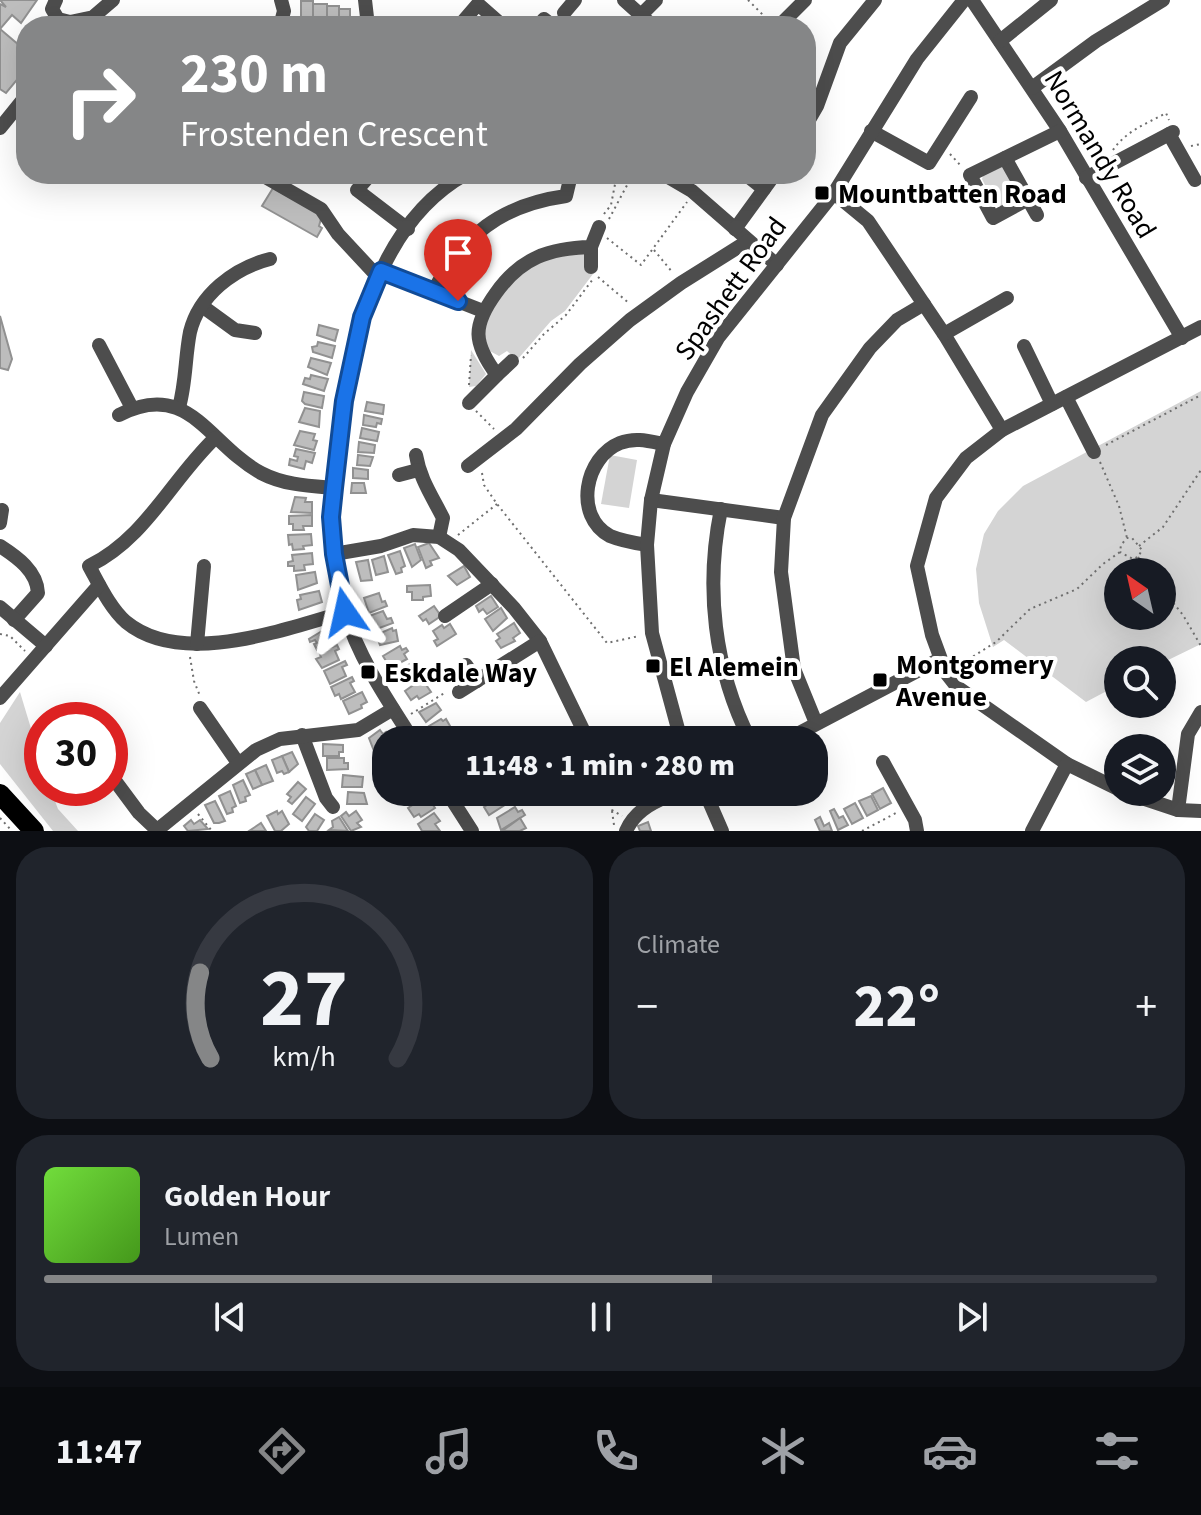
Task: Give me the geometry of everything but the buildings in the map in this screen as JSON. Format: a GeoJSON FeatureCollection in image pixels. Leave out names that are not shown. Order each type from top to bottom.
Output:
{"type":"FeatureCollection","features":[{"type":"Feature","properties":{"kind":"highway"},"geometry":{"type":"LineString","coordinates":[[0,794],[34,831]]}},
{"type":"Feature","properties":{"kind":"street"},"geometry":{"type":"LineString","coordinates":[[564,13],[575,0]]}},
{"type":"Feature","properties":{"kind":"street"},"geometry":{"type":"LineString","coordinates":[[624,0],[642,14],[656,0]]}},
{"type":"Feature","properties":{"kind":"street"},"geometry":{"type":"LineString","coordinates":[[789,16],[805,0]]}},
{"type":"Feature","properties":{"kind":"street"},"geometry":{"type":"LineString","coordinates":[[816,108],[840,43],[875,0]]}},
{"type":"Feature","properties":{"kind":"street","name":"Spashett Road"},"geometry":{"type":"LineString","coordinates":[[677,726],[652,633],[647,545],[651,500],[664,444],[687,392],[718,338],[834,193],[917,59],[964,0]]}},
{"type":"Feature","properties":{"kind":"street","name":"Normandy Road"},"geometry":{"type":"LineString","coordinates":[[972,0],[1060,131],[1182,338]]}},
{"type":"Feature","properties":{"kind":"street"},"geometry":{"type":"LineString","coordinates":[[1000,41],[1051,0]]}},
{"type":"Feature","properties":{"kind":"street"},"geometry":{"type":"LineString","coordinates":[[1032,88],[1096,41],[1163,0]]}},
{"type":"Feature","properties":{"kind":"street"},"geometry":{"type":"LineString","coordinates":[[92,16],[108,1]]}},
{"type":"Feature","properties":{"kind":"street"},"geometry":{"type":"LineString","coordinates":[[468,16],[478,4],[492,16]]}},
{"type":"Feature","properties":{"kind":"street"},"geometry":{"type":"LineString","coordinates":[[871,131],[929,163],[971,97]]}},
{"type":"Feature","properties":{"kind":"street"},"geometry":{"type":"LineString","coordinates":[[0,128],[16,108]]}},
{"type":"Feature","properties":{"kind":"street"},"geometry":{"type":"LineString","coordinates":[[1028,199],[993,218],[970,175],[1060,131]]}},
{"type":"Feature","properties":{"kind":"street"},"geometry":{"type":"LineString","coordinates":[[1086,178],[1171,133],[1195,180]]}},
{"type":"Feature","properties":{"kind":"street"},"geometry":{"type":"LineString","coordinates":[[1005,158],[1037,215]]}},
{"type":"Feature","properties":{"kind":"street"},"geometry":{"type":"LineString","coordinates":[[277,184],[321,209],[338,234],[379,274],[483,311]]}},
{"type":"Feature","properties":{"kind":"street"},"geometry":{"type":"LineString","coordinates":[[362,184],[357,190],[408,229]]}},
{"type":"Feature","properties":{"kind":"street"},"geometry":{"type":"LineString","coordinates":[[404,726],[357,642],[345,612],[334,554],[331,517],[344,401],[362,317],[379,274],[408,229],[424,207],[450,184]]}},
{"type":"Feature","properties":{"kind":"street"},"geometry":{"type":"LineString","coordinates":[[433,292],[448,264],[474,234],[519,206],[566,196],[569,184]]}},
{"type":"Feature","properties":{"kind":"street"},"geometry":{"type":"LineString","coordinates":[[680,184],[777,265]]}},
{"type":"Feature","properties":{"kind":"street"},"geometry":{"type":"LineString","coordinates":[[758,184],[764,189]]}},
{"type":"Feature","properties":{"kind":"street"},"geometry":{"type":"LineString","coordinates":[[735,229],[768,184]]}},
{"type":"Feature","properties":{"kind":"street"},"geometry":{"type":"LineString","coordinates":[[834,193],[868,221],[944,334],[1002,430]]}},
{"type":"Feature","properties":{"kind":"street"},"geometry":{"type":"LineString","coordinates":[[591,267],[591,247],[603,226]]}},
{"type":"Feature","properties":{"kind":"street"},"geometry":{"type":"LineString","coordinates":[[473,462],[503,439],[580,364],[637,315],[748,241]]}},
{"type":"Feature","properties":{"kind":"street"},"geometry":{"type":"LineString","coordinates":[[497,375],[484,357],[477,333],[483,311],[509,274],[523,263],[567,248],[591,247]]}},
{"type":"Feature","properties":{"kind":"street"},"geometry":{"type":"LineString","coordinates":[[179,407],[191,330],[202,306],[230,276],[270,259]]}},
{"type":"Feature","properties":{"kind":"street"},"geometry":{"type":"LineString","coordinates":[[944,334],[1007,298]]}},
{"type":"Feature","properties":{"kind":"street"},"geometry":{"type":"LineString","coordinates":[[816,723],[794,669],[781,572],[784,518],[822,415],[870,348],[897,320],[924,304]]}},
{"type":"Feature","properties":{"kind":"street"},"geometry":{"type":"LineString","coordinates":[[202,306],[235,330],[258,334]]}},
{"type":"Feature","properties":{"kind":"street"},"geometry":{"type":"LineString","coordinates":[[1104,782],[1067,764],[957,687],[943,666],[932,635],[917,566],[936,498],[966,458],[1002,430],[1201,327]]}},
{"type":"Feature","properties":{"kind":"street"},"geometry":{"type":"LineString","coordinates":[[99,345],[126,411],[155,403],[179,407],[193,415],[242,460],[275,479],[294,485],[334,488]]}},
{"type":"Feature","properties":{"kind":"street"},"geometry":{"type":"LineString","coordinates":[[1024,346],[1052,404]]}},
{"type":"Feature","properties":{"kind":"street"},"geometry":{"type":"LineString","coordinates":[[473,399],[512,361]]}},
{"type":"Feature","properties":{"kind":"street"},"geometry":{"type":"LineString","coordinates":[[1066,397],[1094,452]]}},
{"type":"Feature","properties":{"kind":"street"},"geometry":{"type":"LineString","coordinates":[[215,438],[196,457],[162,504],[139,529],[110,555],[89,566],[126,622],[146,633],[194,644],[224,643],[345,612]]}},
{"type":"Feature","properties":{"kind":"street"},"geometry":{"type":"LineString","coordinates":[[647,545],[623,541],[607,534],[593,518],[587,497],[589,475],[602,456],[621,443],[637,439],[664,444]]}},
{"type":"Feature","properties":{"kind":"street"},"geometry":{"type":"LineString","coordinates":[[399,475],[417,462],[427,492],[443,518],[443,540]]}},
{"type":"Feature","properties":{"kind":"street"},"geometry":{"type":"LineString","coordinates":[[651,500],[784,518]]}},
{"type":"Feature","properties":{"kind":"street"},"geometry":{"type":"LineString","coordinates":[[721,509],[713,567],[716,630],[731,700],[743,726]]}},
{"type":"Feature","properties":{"kind":"street"},"geometry":{"type":"LineString","coordinates":[[334,554],[381,546],[413,535],[443,540],[459,550],[540,641],[581,726]]}},
{"type":"Feature","properties":{"kind":"street"},"geometry":{"type":"LineString","coordinates":[[0,546],[19,559],[38,584],[38,593],[5,615],[46,646]]}},
{"type":"Feature","properties":{"kind":"street"},"geometry":{"type":"LineString","coordinates":[[194,644],[204,566]]}},
{"type":"Feature","properties":{"kind":"street"},"geometry":{"type":"LineString","coordinates":[[445,616],[492,584]]}},
{"type":"Feature","properties":{"kind":"street"},"geometry":{"type":"LineString","coordinates":[[0,698],[99,585]]}},
{"type":"Feature","properties":{"kind":"street"},"geometry":{"type":"LineString","coordinates":[[459,692],[540,641]]}},
{"type":"Feature","properties":{"kind":"street"},"geometry":{"type":"LineString","coordinates":[[466,665],[477,681]]}},
{"type":"Feature","properties":{"kind":"street"},"geometry":{"type":"LineString","coordinates":[[811,726],[943,666]]}},
{"type":"Feature","properties":{"kind":"street"},"geometry":{"type":"LineString","coordinates":[[128,798],[157,831],[238,763],[280,739],[358,730],[393,709]]}},
{"type":"Feature","properties":{"kind":"street"},"geometry":{"type":"LineString","coordinates":[[1178,810],[1188,734],[1201,712]]}},
{"type":"Feature","properties":{"kind":"street"},"geometry":{"type":"LineString","coordinates":[[200,716],[238,763]]}},
{"type":"Feature","properties":{"kind":"street"},"geometry":{"type":"LineString","coordinates":[[302,735],[328,789],[333,807]]}},
{"type":"Feature","properties":{"kind":"street"},"geometry":{"type":"LineString","coordinates":[[883,762],[908,807],[917,831]]}},
{"type":"Feature","properties":{"kind":"street"},"geometry":{"type":"LineString","coordinates":[[1032,831],[1067,764]]}},
{"type":"Feature","properties":{"kind":"street"},"geometry":{"type":"LineString","coordinates":[[456,806],[472,831]]}},
{"type":"Feature","properties":{"kind":"street"},"geometry":{"type":"LineString","coordinates":[[628,826],[656,806]]}},
{"type":"Feature","properties":{"kind":"street"},"geometry":{"type":"LineString","coordinates":[[711,806],[722,831]]}},
{"type":"Feature","properties":{"kind":"street"},"geometry":{"type":"LineString","coordinates":[[1166,806],[1201,811]]}},
{"type":"Feature","properties":{"kind":"path"},"geometry":{"type":"LineString","coordinates":[[748,0],[763,16]]}},
{"type":"Feature","properties":{"kind":"path"},"geometry":{"type":"LineString","coordinates":[[816,69],[826,79]]}},
{"type":"Feature","properties":{"kind":"path"},"geometry":{"type":"LineString","coordinates":[[939,147],[956,158],[970,175]]}},
{"type":"Feature","properties":{"kind":"path"},"geometry":{"type":"LineString","coordinates":[[603,226],[613,206],[616,184]]}},
{"type":"Feature","properties":{"kind":"path"},"geometry":{"type":"LineString","coordinates":[[603,226],[627,184]]}},
{"type":"Feature","properties":{"kind":"path"},"geometry":{"type":"LineString","coordinates":[[603,226],[641,265],[688,200]]}},
{"type":"Feature","properties":{"kind":"path"},"geometry":{"type":"LineString","coordinates":[[652,249],[681,283]]}},
{"type":"Feature","properties":{"kind":"path"},"geometry":{"type":"LineString","coordinates":[[512,361],[517,364],[566,315],[596,275],[625,299],[637,315]]}},
{"type":"Feature","properties":{"kind":"path"},"geometry":{"type":"LineString","coordinates":[[478,343],[471,346],[469,387],[473,399],[503,439]]}},
{"type":"Feature","properties":{"kind":"path"},"geometry":{"type":"LineString","coordinates":[[1127,538],[1119,506],[1094,452],[1201,395]]}},
{"type":"Feature","properties":{"kind":"path"},"geometry":{"type":"LineString","coordinates":[[473,462],[497,504],[607,643],[652,633]]}},
{"type":"Feature","properties":{"kind":"path"},"geometry":{"type":"LineString","coordinates":[[1139,546],[1163,527],[1201,470]]}},
{"type":"Feature","properties":{"kind":"path"},"geometry":{"type":"LineString","coordinates":[[443,540],[497,504]]}},
{"type":"Feature","properties":{"kind":"path"},"geometry":{"type":"LineString","coordinates":[[1120,552],[1127,558],[1138,557],[1142,550],[1132,538],[1127,538]]}},
{"type":"Feature","properties":{"kind":"path"},"geometry":{"type":"LineString","coordinates":[[943,666],[996,642],[1030,609],[1077,589],[1120,552],[1127,538]]}},
{"type":"Feature","properties":{"kind":"path"},"geometry":{"type":"LineString","coordinates":[[1176,606],[1201,646]]}},
{"type":"Feature","properties":{"kind":"path"},"geometry":{"type":"LineString","coordinates":[[0,634],[10,636],[26,652]]}},
{"type":"Feature","properties":{"kind":"path"},"geometry":{"type":"LineString","coordinates":[[194,644],[194,681],[203,703],[200,716]]}},
{"type":"Feature","properties":{"kind":"path"},"geometry":{"type":"LineString","coordinates":[[410,715],[454,687],[459,692]]}},
{"type":"Feature","properties":{"kind":"path"},"geometry":{"type":"LineString","coordinates":[[190,803],[212,831]]}},
{"type":"Feature","properties":{"kind":"path"},"geometry":{"type":"LineString","coordinates":[[611,806],[615,831]]}},
{"type":"Feature","properties":{"kind":"path"},"geometry":{"type":"LineString","coordinates":[[862,831],[908,807]]}},
{"type":"Feature","properties":{"kind":"path"},"geometry":{"type":"LineString","coordinates":[[612,810],[628,826]]}},
{"type":"Feature","properties":{"kind":"path"},"geometry":{"type":"LineString","coordinates":[[0,818],[12,831]]}},
{"type":"Feature","properties":{"kind":"shaded area"},"geometry":{"type":"Polygon","coordinates":[[[1001,164],[1021,197],[1002,207],[995,205],[982,179],[984,173],[1001,164]]]}},
{"type":"Feature","properties":{"kind":"shaded area"},"geometry":{"type":"Polygon","coordinates":[[[581,251],[593,274],[565,311],[551,321],[517,360],[507,351],[499,356],[488,350],[483,333],[488,310],[524,265],[581,251]]]}},
{"type":"Feature","properties":{"kind":"shaded area"},"geometry":{"type":"Polygon","coordinates":[[[471,350],[486,374],[476,386],[469,387],[471,350]]]}},
{"type":"Feature","properties":{"kind":"shaded area"},"geometry":{"type":"Polygon","coordinates":[[[1201,391],[1201,644],[1176,656],[1176,646],[1104,646],[1104,692],[1086,702],[1004,640],[993,647],[979,603],[976,569],[984,534],[998,511],[1023,486],[1201,391]]]}},
{"type":"Feature","properties":{"kind":"shaded area"},"geometry":{"type":"Polygon","coordinates":[[[610,455],[637,460],[629,508],[601,504],[610,455]]]}},
{"type":"Feature","properties":{"kind":"shaded area"},"geometry":{"type":"Polygon","coordinates":[[[20,692],[24,705],[24,794],[0,764],[0,723],[20,692]]]}},
{"type":"Feature","properties":{"kind":"shaded area"},"geometry":{"type":"Polygon","coordinates":[[[33,806],[57,806],[78,831],[53,831],[33,806]]]}},
{"type":"Feature","properties":{"kind":"place","name":"Mountbatten Road"},"geometry":{"type":"Point","coordinates":[822,193]}},
{"type":"Feature","properties":{"kind":"place","name":"El Alemein"},"geometry":{"type":"Point","coordinates":[653,666]}},
{"type":"Feature","properties":{"kind":"place","name":"Eskdale Way"},"geometry":{"type":"Point","coordinates":[368,672]}},
{"type":"Feature","properties":{"kind":"place","name":"Montgomery Avenue"},"geometry":{"type":"Point","coordinates":[880,680]}},
{"type":"Feature","properties":{"kind":"route"},"geometry":{"type":"LineString","coordinates":[[345,612],[334,554],[331,517],[344,401],[362,317],[381,271],[458,301]]}}]}
